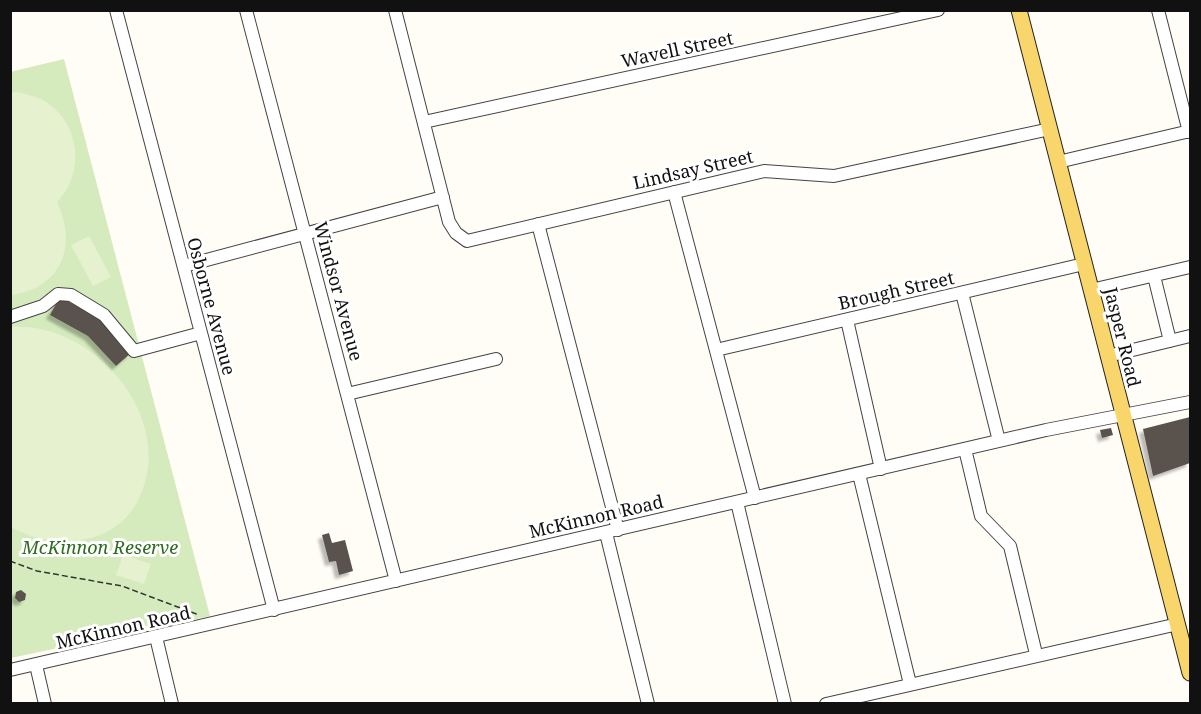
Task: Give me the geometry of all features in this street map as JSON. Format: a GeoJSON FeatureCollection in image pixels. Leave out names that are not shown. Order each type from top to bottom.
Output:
{"type":"FeatureCollection","features":[{"type":"Feature","properties":{"kind":"main road","name":"Jasper Road"},"geometry":{"type":"LineString","coordinates":[[1019,10],[1123,416],[1183,632],[1191,673]]}},
{"type":"Feature","properties":{"kind":"street","name":"Osborne Avenue"},"geometry":{"type":"LineString","coordinates":[[116,10],[274,610]]}},
{"type":"Feature","properties":{"kind":"street","name":"Windsor Avenue"},"geometry":{"type":"LineString","coordinates":[[246,10],[396,582]]}},
{"type":"Feature","properties":{"kind":"street"},"geometry":{"type":"LineString","coordinates":[[184,266],[442,197],[394,10]]}},
{"type":"Feature","properties":{"kind":"street","name":"Wavell Street"},"geometry":{"type":"LineString","coordinates":[[424,122],[938,10]]}},
{"type":"Feature","properties":{"kind":"street"},"geometry":{"type":"LineString","coordinates":[[1058,162],[1190,132],[1158,10]]}},
{"type":"Feature","properties":{"kind":"street","name":"Lindsay Street"},"geometry":{"type":"LineString","coordinates":[[442,197],[449,222],[456,233],[467,241],[764,171],[834,176],[1050,129]]}},
{"type":"Feature","properties":{"kind":"street"},"geometry":{"type":"LineString","coordinates":[[674,192],[755,498]]}},
{"type":"Feature","properties":{"kind":"street"},"geometry":{"type":"LineString","coordinates":[[537,224],[612,531],[648,704]]}},
{"type":"Feature","properties":{"kind":"street","name":"Brough Street"},"geometry":{"type":"LineString","coordinates":[[716,350],[1084,264]]}},
{"type":"Feature","properties":{"kind":"street"},"geometry":{"type":"LineString","coordinates":[[1091,290],[1191,267]]}},
{"type":"Feature","properties":{"kind":"street"},"geometry":{"type":"LineString","coordinates":[[1154,276],[1170,341]]}},
{"type":"Feature","properties":{"kind":"street"},"geometry":{"type":"LineString","coordinates":[[10,316],[43,306],[53,296],[65,293],[104,315],[134,351],[201,333]]}},
{"type":"Feature","properties":{"kind":"street"},"geometry":{"type":"LineString","coordinates":[[962,293],[999,441]]}},
{"type":"Feature","properties":{"kind":"street"},"geometry":{"type":"LineString","coordinates":[[847,320],[881,468]]}},
{"type":"Feature","properties":{"kind":"street"},"geometry":{"type":"LineString","coordinates":[[1108,356],[1191,336]]}},
{"type":"Feature","properties":{"kind":"street"},"geometry":{"type":"LineString","coordinates":[[347,394],[496,359]]}},
{"type":"Feature","properties":{"kind":"street","name":"McKinnon Road"},"geometry":{"type":"LineString","coordinates":[[10,670],[1104,417],[1123,416],[1191,402]]}},
{"type":"Feature","properties":{"kind":"street"},"geometry":{"type":"LineString","coordinates":[[965,449],[981,516],[1010,546],[1036,654]]}},
{"type":"Feature","properties":{"kind":"street"},"geometry":{"type":"LineString","coordinates":[[859,474],[910,684]]}},
{"type":"Feature","properties":{"kind":"street"},"geometry":{"type":"LineString","coordinates":[[737,502],[785,704]]}},
{"type":"Feature","properties":{"kind":"street"},"geometry":{"type":"LineString","coordinates":[[826,704],[1036,654],[1183,632]]}},
{"type":"Feature","properties":{"kind":"street"},"geometry":{"type":"LineString","coordinates":[[156,637],[172,704]]}},
{"type":"Feature","properties":{"kind":"street"},"geometry":{"type":"LineString","coordinates":[[36,665],[45,704]]}},
{"type":"Feature","properties":{"kind":"path"},"geometry":{"type":"LineString","coordinates":[[10,561],[37,571],[122,586],[200,615]]}},
{"type":"Feature","properties":{"kind":"green space","name":"McKinnon Reserve"},"geometry":{"type":"Polygon","coordinates":[[[64,59],[210,616],[11,658],[10,72],[64,59]]]}},
{"type":"Feature","properties":{"kind":"green space"},"geometry":{"type":"Polygon","coordinates":[[[18,92],[41,99],[64,119],[71,132],[75,161],[72,176],[57,202],[66,235],[61,263],[42,284],[28,291],[11,295],[10,93],[18,92]]]}},
{"type":"Feature","properties":{"kind":"green space"},"geometry":{"type":"Polygon","coordinates":[[[89,236],[111,277],[93,286],[71,245],[89,236]]]}},
{"type":"Feature","properties":{"kind":"green space"},"geometry":{"type":"Polygon","coordinates":[[[11,327],[42,329],[71,340],[97,357],[120,379],[137,406],[147,435],[148,466],[140,496],[132,510],[115,527],[94,537],[83,540],[51,541],[31,536],[11,527],[11,327]]]}},
{"type":"Feature","properties":{"kind":"green space"},"geometry":{"type":"Polygon","coordinates":[[[123,555],[151,564],[144,584],[116,575],[123,555]]]}},
{"type":"Feature","properties":{"kind":"building"},"geometry":{"type":"Polygon","coordinates":[[[60,297],[103,320],[131,353],[116,366],[88,336],[50,315],[60,297]]]}},
{"type":"Feature","properties":{"kind":"building"},"geometry":{"type":"Polygon","coordinates":[[[1190,417],[1190,463],[1153,476],[1143,429],[1190,417]]]}},
{"type":"Feature","properties":{"kind":"building"},"geometry":{"type":"Polygon","coordinates":[[[1111,428],[1113,435],[1102,438],[1100,430],[1111,428]]]}},
{"type":"Feature","properties":{"kind":"building"},"geometry":{"type":"Polygon","coordinates":[[[329,533],[332,543],[345,540],[353,571],[339,575],[336,561],[329,562],[322,535],[329,533]]]}},
{"type":"Feature","properties":{"kind":"building"},"geometry":{"type":"Polygon","coordinates":[[[21,590],[26,594],[25,600],[19,602],[15,598],[16,592],[21,590]]]}}]}
